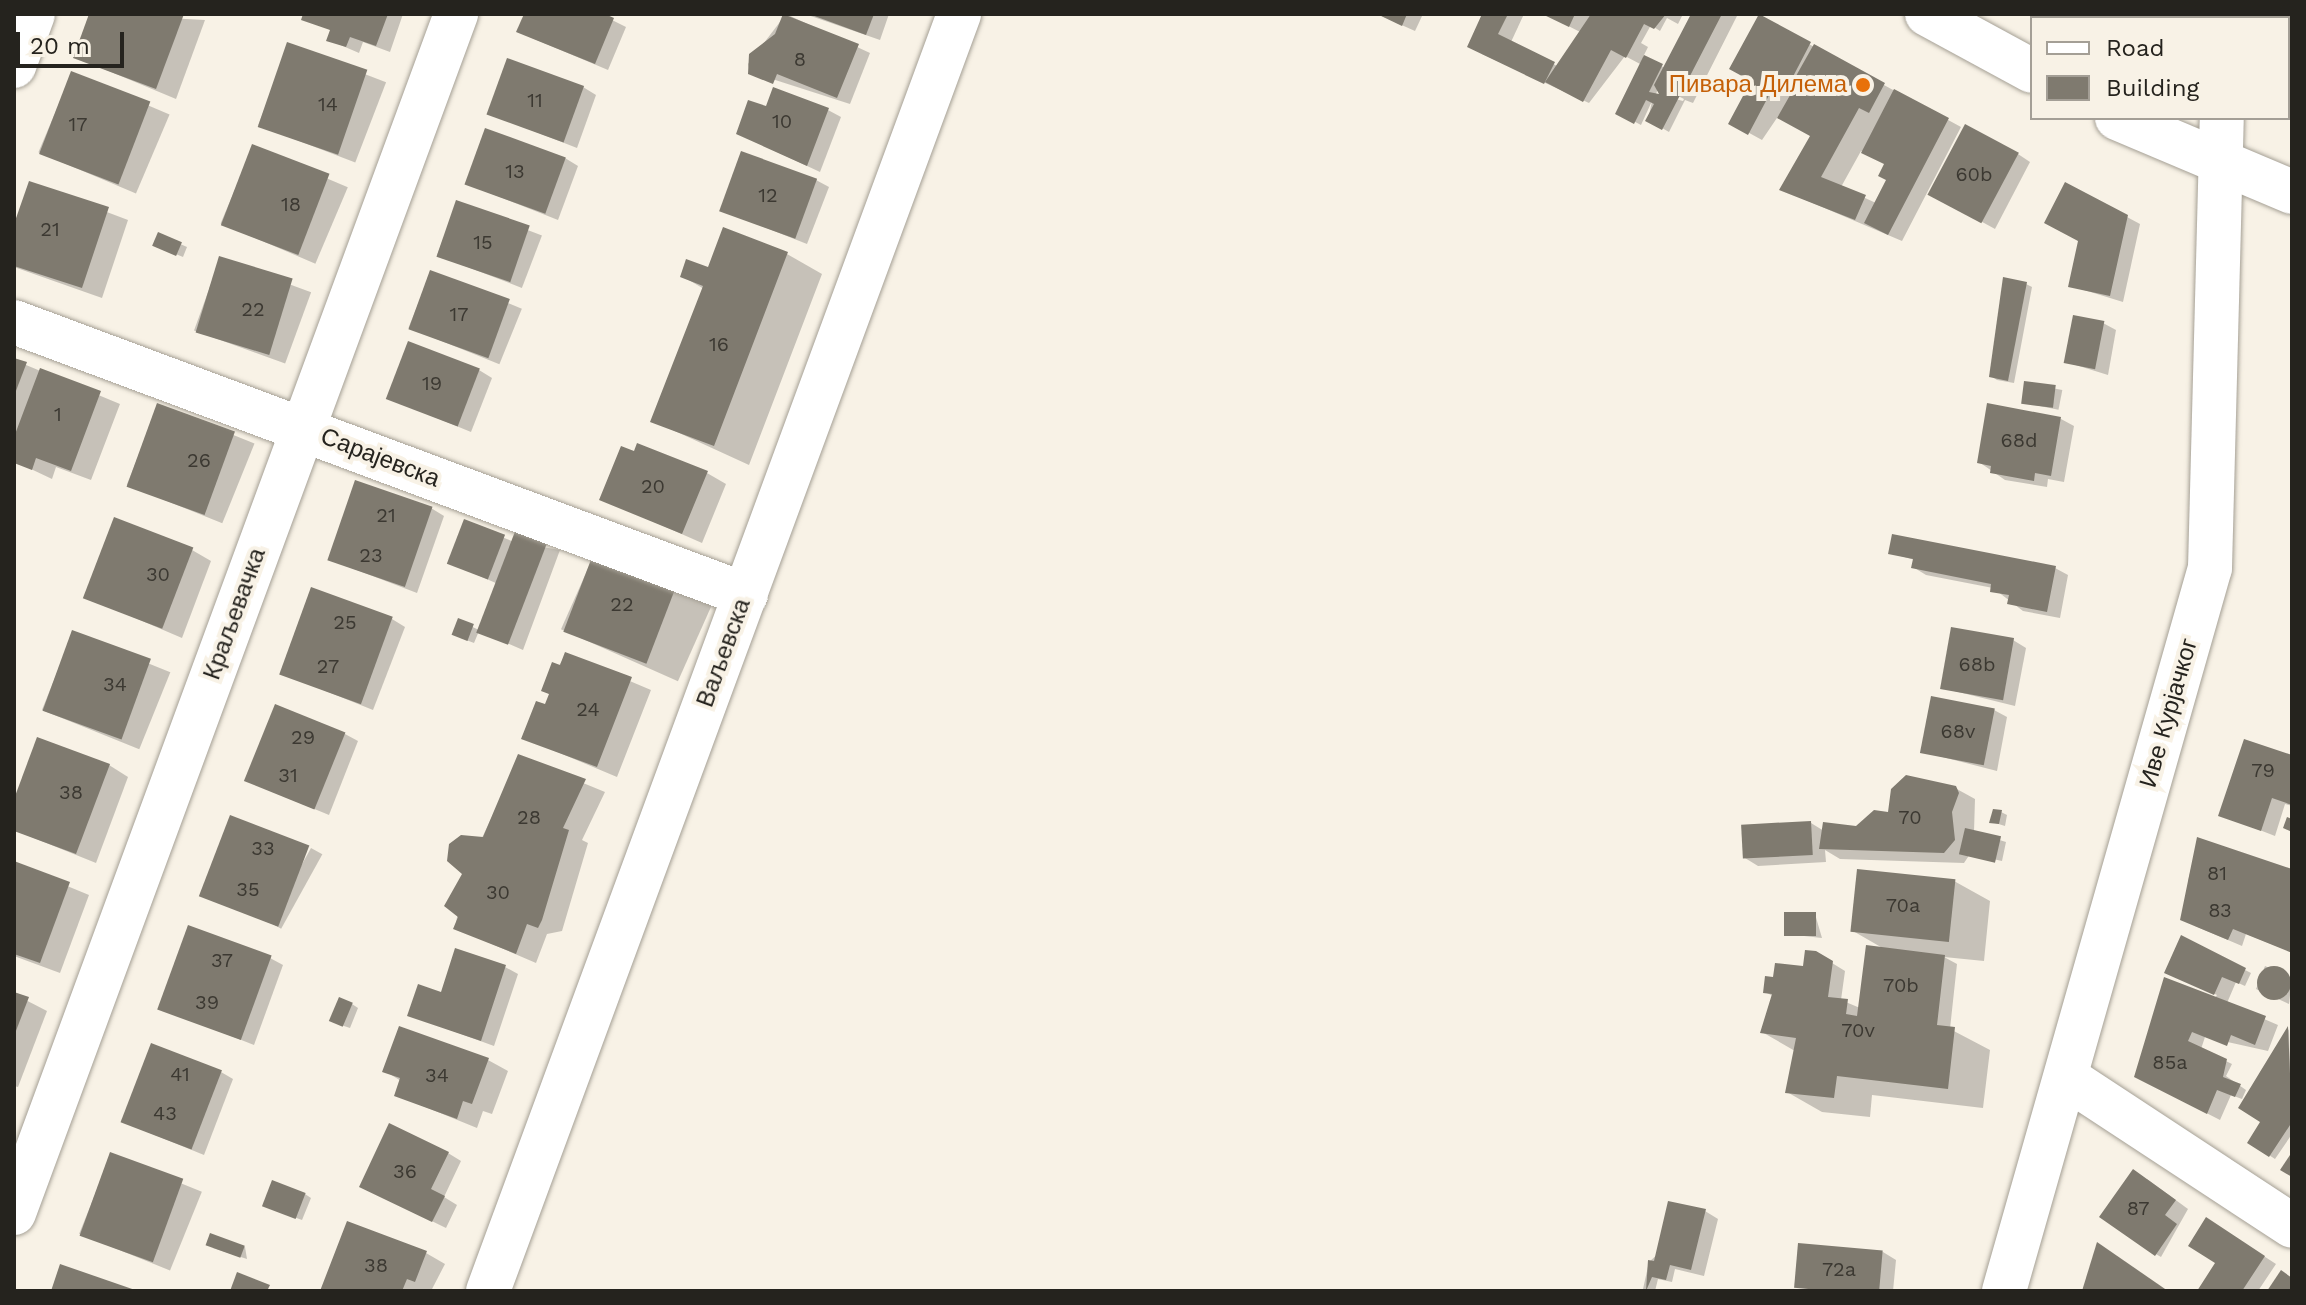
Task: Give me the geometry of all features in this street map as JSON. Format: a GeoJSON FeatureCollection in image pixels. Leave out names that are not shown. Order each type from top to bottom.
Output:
{"type":"FeatureCollection","features":[{"type":"Feature","properties":{"kind":"street"},"geometry":{"type":"LineString","coordinates":[[14,66],[33,14]]}},
{"type":"Feature","properties":{"kind":"street","name":"Краљевачка"},"geometry":{"type":"LineString","coordinates":[[14,1213],[456,14]]}},
{"type":"Feature","properties":{"kind":"street","name":"Ваљевска"},"geometry":{"type":"LineString","coordinates":[[488,1291],[959,14]]}},
{"type":"Feature","properties":{"kind":"street"},"geometry":{"type":"LineString","coordinates":[[1927,14],[2030,70]]}},
{"type":"Feature","properties":{"kind":"street"},"geometry":{"type":"LineString","coordinates":[[2121,120],[2219,166],[2292,192]]}},
{"type":"Feature","properties":{"kind":"street","name":"Иве Курјачког"},"geometry":{"type":"LineString","coordinates":[[2004,1291],[2210,568],[2222,120]]}},
{"type":"Feature","properties":{"kind":"street","name":"Сарајевска"},"geometry":{"type":"LineString","coordinates":[[14,322],[746,595]]}},
{"type":"Feature","properties":{"kind":"street"},"geometry":{"type":"LineString","coordinates":[[2067,1078],[2292,1226]]}},
{"type":"Feature","properties":{"kind":"building"},"geometry":{"type":"Polygon","coordinates":[[[89,14],[184,14],[156,89],[73,58],[89,14]]]}},
{"type":"Feature","properties":{"kind":"building"},"geometry":{"type":"Polygon","coordinates":[[[303,14],[388,14],[376,46],[350,37],[346,47],[326,41],[330,30],[301,20],[303,14]]]}},
{"type":"Feature","properties":{"kind":"building"},"geometry":{"type":"Polygon","coordinates":[[[524,14],[605,14],[614,18],[595,64],[516,32],[524,14]]]}},
{"type":"Feature","properties":{"kind":"building"},"geometry":{"type":"Polygon","coordinates":[[[783,14],[859,44],[837,98],[777,74],[773,84],[748,74],[749,54],[775,34],[783,14]]]}},
{"type":"Feature","properties":{"kind":"building"},"geometry":{"type":"Polygon","coordinates":[[[809,14],[874,14],[866,35],[809,14]]]}},
{"type":"Feature","properties":{"kind":"building"},"geometry":{"type":"Polygon","coordinates":[[[1377,14],[1407,14],[1402,26],[1377,14]]]}},
{"type":"Feature","properties":{"kind":"building"},"geometry":{"type":"Polygon","coordinates":[[[1482,14],[1508,14],[1498,34],[1555,62],[1544,84],[1467,47],[1482,14]]]}},
{"type":"Feature","properties":{"kind":"building"},"geometry":{"type":"Polygon","coordinates":[[[1542,14],[1575,14],[1569,27],[1542,14]]]}},
{"type":"Feature","properties":{"kind":"building"},"geometry":{"type":"Polygon","coordinates":[[[1591,14],[1666,14],[1654,29],[1644,24],[1626,58],[1611,50],[1583,102],[1545,82],[1591,14]]]}},
{"type":"Feature","properties":{"kind":"building"},"geometry":{"type":"Polygon","coordinates":[[[1691,14],[1722,14],[1662,130],[1645,121],[1654,104],[1646,100],[1634,124],[1615,114],[1644,55],[1663,64],[1649,92],[1659,94],[1654,85],[1691,14]]]}},
{"type":"Feature","properties":{"kind":"building"},"geometry":{"type":"Polygon","coordinates":[[[1759,14],[1811,42],[1786,90],[1775,84],[1748,135],[1728,124],[1751,81],[1729,69],[1759,14]]]}},
{"type":"Feature","properties":{"kind":"building"},"geometry":{"type":"Polygon","coordinates":[[[287,42],[367,70],[338,155],[258,127],[287,42]]]}},
{"type":"Feature","properties":{"kind":"building"},"geometry":{"type":"Polygon","coordinates":[[[1814,44],[1885,83],[1869,113],[1859,108],[1821,177],[1866,195],[1855,220],[1779,190],[1810,136],[1777,118],[1793,90],[1802,95],[1809,83],[1796,76],[1814,44]]]}},
{"type":"Feature","properties":{"kind":"building"},"geometry":{"type":"Polygon","coordinates":[[[507,58],[584,86],[564,142],[486,114],[507,58]]]}},
{"type":"Feature","properties":{"kind":"building"},"geometry":{"type":"Polygon","coordinates":[[[2291,65],[2292,108],[2290,107],[2291,65]]]}},
{"type":"Feature","properties":{"kind":"building"},"geometry":{"type":"Polygon","coordinates":[[[71,71],[150,101],[118,185],[39,154],[71,71]]]}},
{"type":"Feature","properties":{"kind":"building"},"geometry":{"type":"Polygon","coordinates":[[[773,87],[829,108],[807,166],[736,134],[748,100],[766,106],[773,87]]]}},
{"type":"Feature","properties":{"kind":"building"},"geometry":{"type":"Polygon","coordinates":[[[1894,89],[1949,118],[1888,235],[1864,223],[1886,180],[1878,176],[1884,164],[1861,153],[1894,89]]]}},
{"type":"Feature","properties":{"kind":"building"},"geometry":{"type":"Polygon","coordinates":[[[1965,124],[2019,153],[1981,223],[1927,195],[1965,124]]]}},
{"type":"Feature","properties":{"kind":"building"},"geometry":{"type":"Polygon","coordinates":[[[485,128],[566,157],[545,214],[464,184],[485,128]]]}},
{"type":"Feature","properties":{"kind":"building"},"geometry":{"type":"Polygon","coordinates":[[[252,144],[329,174],[298,255],[221,225],[252,144]]]}},
{"type":"Feature","properties":{"kind":"building"},"geometry":{"type":"Polygon","coordinates":[[[741,151],[817,179],[795,239],[719,211],[741,151]]]}},
{"type":"Feature","properties":{"kind":"building"},"geometry":{"type":"Polygon","coordinates":[[[29,181],[109,207],[82,288],[14,266],[14,224],[29,181]]]}},
{"type":"Feature","properties":{"kind":"building"},"geometry":{"type":"Polygon","coordinates":[[[2065,182],[2128,215],[2110,296],[2068,287],[2078,241],[2044,223],[2065,182]]]}},
{"type":"Feature","properties":{"kind":"building"},"geometry":{"type":"Polygon","coordinates":[[[456,200],[530,225],[510,282],[436,257],[456,200]]]}},
{"type":"Feature","properties":{"kind":"building"},"geometry":{"type":"Polygon","coordinates":[[[723,227],[788,252],[714,446],[650,422],[703,286],[680,277],[686,259],[708,267],[723,227]]]}},
{"type":"Feature","properties":{"kind":"building"},"geometry":{"type":"Polygon","coordinates":[[[158,232],[182,242],[176,256],[152,246],[158,232]]]}},
{"type":"Feature","properties":{"kind":"building"},"geometry":{"type":"Polygon","coordinates":[[[219,256],[293,279],[269,355],[196,333],[219,256]]]}},
{"type":"Feature","properties":{"kind":"building"},"geometry":{"type":"Polygon","coordinates":[[[430,270],[510,299],[488,358],[408,329],[430,270]]]}},
{"type":"Feature","properties":{"kind":"building"},"geometry":{"type":"Polygon","coordinates":[[[2003,277],[2027,282],[2008,381],[1989,377],[2003,277]]]}},
{"type":"Feature","properties":{"kind":"building"},"geometry":{"type":"Polygon","coordinates":[[[2073,315],[2104,321],[2095,369],[2064,363],[2073,315]]]}},
{"type":"Feature","properties":{"kind":"building"},"geometry":{"type":"Polygon","coordinates":[[[408,341],[480,369],[458,426],[386,399],[408,341]]]}},
{"type":"Feature","properties":{"kind":"building"},"geometry":{"type":"Polygon","coordinates":[[[14,358],[27,362],[14,396],[14,358]]]}},
{"type":"Feature","properties":{"kind":"building"},"geometry":{"type":"Polygon","coordinates":[[[40,368],[101,391],[71,471],[36,458],[32,470],[14,463],[14,437],[40,368]]]}},
{"type":"Feature","properties":{"kind":"building"},"geometry":{"type":"Polygon","coordinates":[[[2024,381],[2056,385],[2053,408],[2021,404],[2024,381]]]}},
{"type":"Feature","properties":{"kind":"building"},"geometry":{"type":"Polygon","coordinates":[[[157,403],[235,431],[205,515],[127,487],[157,403]]]}},
{"type":"Feature","properties":{"kind":"building"},"geometry":{"type":"Polygon","coordinates":[[[1987,403],[2061,417],[2051,476],[2035,473],[2034,481],[1990,473],[1991,466],[1977,463],[1987,403]]]}},
{"type":"Feature","properties":{"kind":"building"},"geometry":{"type":"Polygon","coordinates":[[[637,443],[708,471],[682,534],[599,500],[621,446],[634,451],[637,443]]]}},
{"type":"Feature","properties":{"kind":"building"},"geometry":{"type":"Polygon","coordinates":[[[355,480],[433,507],[405,587],[327,560],[355,480]]]}},
{"type":"Feature","properties":{"kind":"building"},"geometry":{"type":"Polygon","coordinates":[[[114,517],[193,547],[162,629],[83,598],[114,517]]]}},
{"type":"Feature","properties":{"kind":"building"},"geometry":{"type":"Polygon","coordinates":[[[464,519],[505,535],[488,580],[447,564],[464,519]]]}},
{"type":"Feature","properties":{"kind":"building"},"geometry":{"type":"Polygon","coordinates":[[[516,529],[548,541],[508,645],[476,633],[516,529]]]}},
{"type":"Feature","properties":{"kind":"building"},"geometry":{"type":"Polygon","coordinates":[[[1892,534],[2056,566],[2047,612],[2007,604],[2009,595],[1990,592],[1991,584],[1911,568],[1913,559],[1888,554],[1892,534]]]}},
{"type":"Feature","properties":{"kind":"building"},"geometry":{"type":"Polygon","coordinates":[[[597,544],[680,576],[646,664],[563,632],[597,544]]]}},
{"type":"Feature","properties":{"kind":"building"},"geometry":{"type":"Polygon","coordinates":[[[311,587],[393,617],[361,704],[279,674],[311,587]]]}},
{"type":"Feature","properties":{"kind":"building"},"geometry":{"type":"Polygon","coordinates":[[[458,618],[474,624],[467,641],[452,635],[458,618]]]}},
{"type":"Feature","properties":{"kind":"building"},"geometry":{"type":"Polygon","coordinates":[[[1951,627],[2014,638],[2003,700],[1940,689],[1951,627]]]}},
{"type":"Feature","properties":{"kind":"building"},"geometry":{"type":"Polygon","coordinates":[[[72,630],[151,659],[122,740],[43,711],[72,630]]]}},
{"type":"Feature","properties":{"kind":"building"},"geometry":{"type":"Polygon","coordinates":[[[565,652],[632,677],[597,767],[521,739],[536,701],[545,704],[549,694],[541,691],[552,662],[560,665],[565,652]]]}},
{"type":"Feature","properties":{"kind":"building"},"geometry":{"type":"Polygon","coordinates":[[[1931,696],[1995,708],[1984,765],[1920,753],[1931,696]]]}},
{"type":"Feature","properties":{"kind":"building"},"geometry":{"type":"Polygon","coordinates":[[[275,704],[345,732],[314,809],[244,781],[275,704]]]}},
{"type":"Feature","properties":{"kind":"building"},"geometry":{"type":"Polygon","coordinates":[[[37,737],[110,764],[76,854],[14,831],[14,799],[37,737]]]}},
{"type":"Feature","properties":{"kind":"building"},"geometry":{"type":"Polygon","coordinates":[[[2244,739],[2292,755],[2292,805],[2272,798],[2261,831],[2218,816],[2244,739]]]}},
{"type":"Feature","properties":{"kind":"building"},"geometry":{"type":"Polygon","coordinates":[[[518,754],[586,779],[563,828],[569,830],[542,920],[538,928],[527,924],[516,954],[453,929],[458,917],[444,906],[462,874],[447,861],[449,844],[461,835],[483,837],[518,754]]]}},
{"type":"Feature","properties":{"kind":"building"},"geometry":{"type":"Polygon","coordinates":[[[1906,775],[1956,786],[1959,793],[1952,812],[1955,840],[1944,853],[1819,849],[1823,822],[1856,826],[1874,810],[1888,812],[1891,789],[1906,775]]]}},
{"type":"Feature","properties":{"kind":"building"},"geometry":{"type":"Polygon","coordinates":[[[1993,809],[2002,810],[1999,824],[1989,823],[1993,809]]]}},
{"type":"Feature","properties":{"kind":"building"},"geometry":{"type":"Polygon","coordinates":[[[230,815],[309,845],[278,927],[199,896],[230,815]]]}},
{"type":"Feature","properties":{"kind":"building"},"geometry":{"type":"Polygon","coordinates":[[[2287,817],[2292,819],[2292,832],[2283,828],[2287,817]]]}},
{"type":"Feature","properties":{"kind":"building"},"geometry":{"type":"Polygon","coordinates":[[[1811,821],[1813,855],[1743,859],[1741,825],[1811,821]]]}},
{"type":"Feature","properties":{"kind":"building"},"geometry":{"type":"Polygon","coordinates":[[[1965,828],[2001,836],[1995,863],[1959,854],[1965,828]]]}},
{"type":"Feature","properties":{"kind":"building"},"geometry":{"type":"Polygon","coordinates":[[[2197,837],[2292,869],[2292,953],[2233,929],[2228,940],[2180,920],[2197,837]]]}},
{"type":"Feature","properties":{"kind":"building"},"geometry":{"type":"Polygon","coordinates":[[[14,861],[70,882],[40,963],[14,954],[14,861]]]}},
{"type":"Feature","properties":{"kind":"building"},"geometry":{"type":"Polygon","coordinates":[[[1857,869],[1955,879],[1949,942],[1850,932],[1857,869]]]}},
{"type":"Feature","properties":{"kind":"building"},"geometry":{"type":"Polygon","coordinates":[[[1784,912],[1816,912],[1816,936],[1784,936],[1784,912]]]}},
{"type":"Feature","properties":{"kind":"building"},"geometry":{"type":"Polygon","coordinates":[[[188,925],[272,955],[241,1040],[157,1010],[188,925]]]}},
{"type":"Feature","properties":{"kind":"building"},"geometry":{"type":"Polygon","coordinates":[[[2181,935],[2246,968],[2239,984],[2222,977],[2214,995],[2164,973],[2181,935]]]}},
{"type":"Feature","properties":{"kind":"building"},"geometry":{"type":"Polygon","coordinates":[[[1866,945],[1945,955],[1937,1025],[1955,1027],[1948,1089],[1837,1076],[1834,1098],[1785,1093],[1796,1038],[1760,1033],[1772,994],[1763,993],[1765,976],[1773,977],[1775,963],[1803,966],[1805,950],[1816,951],[1833,961],[1828,997],[1848,999],[1846,1014],[1857,1016],[1866,945]]]}},
{"type":"Feature","properties":{"kind":"building"},"geometry":{"type":"Polygon","coordinates":[[[455,948],[506,965],[481,1041],[407,1016],[418,984],[441,992],[455,948]]]}},
{"type":"Feature","properties":{"kind":"building"},"geometry":{"type":"Polygon","coordinates":[[[2274,966],[2286,971],[2291,983],[2286,995],[2274,1000],[2262,995],[2257,983],[2262,971],[2274,966]]]}},
{"type":"Feature","properties":{"kind":"building"},"geometry":{"type":"Polygon","coordinates":[[[2164,977],[2266,1016],[2255,1045],[2231,1035],[2227,1046],[2192,1032],[2188,1041],[2227,1059],[2223,1077],[2241,1084],[2235,1097],[2217,1090],[2207,1114],[2134,1077],[2164,977]]]}},
{"type":"Feature","properties":{"kind":"building"},"geometry":{"type":"Polygon","coordinates":[[[14,992],[29,997],[14,1036],[14,992]]]}},
{"type":"Feature","properties":{"kind":"building"},"geometry":{"type":"Polygon","coordinates":[[[339,997],[353,1003],[343,1027],[329,1021],[339,997]]]}},
{"type":"Feature","properties":{"kind":"building"},"geometry":{"type":"Polygon","coordinates":[[[399,1026],[489,1058],[472,1104],[463,1101],[457,1119],[394,1096],[400,1078],[382,1072],[399,1026]]]}},
{"type":"Feature","properties":{"kind":"building"},"geometry":{"type":"Polygon","coordinates":[[[2288,1026],[2292,1122],[2269,1157],[2247,1143],[2260,1122],[2238,1108],[2288,1026]]]}},
{"type":"Feature","properties":{"kind":"building"},"geometry":{"type":"Polygon","coordinates":[[[151,1043],[222,1070],[191,1150],[121,1122],[151,1043]]]}},
{"type":"Feature","properties":{"kind":"building"},"geometry":{"type":"Polygon","coordinates":[[[389,1123],[449,1152],[431,1189],[445,1196],[432,1222],[359,1187],[389,1123]]]}},
{"type":"Feature","properties":{"kind":"building"},"geometry":{"type":"Polygon","coordinates":[[[110,1152],[183,1179],[153,1262],[80,1236],[110,1152]]]}},
{"type":"Feature","properties":{"kind":"building"},"geometry":{"type":"Polygon","coordinates":[[[2292,1152],[2292,1177],[2280,1170],[2292,1152]]]}},
{"type":"Feature","properties":{"kind":"building"},"geometry":{"type":"Polygon","coordinates":[[[2133,1169],[2176,1200],[2165,1215],[2177,1224],[2155,1256],[2099,1217],[2133,1169]]]}},
{"type":"Feature","properties":{"kind":"building"},"geometry":{"type":"Polygon","coordinates":[[[272,1180],[306,1193],[296,1219],[262,1206],[272,1180]]]}},
{"type":"Feature","properties":{"kind":"building"},"geometry":{"type":"Polygon","coordinates":[[[1668,1201],[1706,1209],[1691,1270],[1670,1265],[1666,1280],[1652,1277],[1646,1291],[1648,1260],[1654,1261],[1668,1201]]]}},
{"type":"Feature","properties":{"kind":"building"},"geometry":{"type":"Polygon","coordinates":[[[2206,1217],[2265,1256],[2242,1291],[2197,1291],[2215,1263],[2188,1246],[2206,1217]]]}},
{"type":"Feature","properties":{"kind":"building"},"geometry":{"type":"Polygon","coordinates":[[[347,1221],[427,1251],[415,1282],[407,1279],[402,1291],[320,1291],[347,1221]]]}},
{"type":"Feature","properties":{"kind":"building"},"geometry":{"type":"Polygon","coordinates":[[[210,1233],[245,1246],[240,1258],[206,1245],[210,1233]]]}},
{"type":"Feature","properties":{"kind":"building"},"geometry":{"type":"Polygon","coordinates":[[[2097,1242],[2168,1291],[2082,1291],[2097,1242]]]}},
{"type":"Feature","properties":{"kind":"building"},"geometry":{"type":"Polygon","coordinates":[[[1798,1243],[1883,1250],[1879,1291],[1794,1288],[1798,1243]]]}},
{"type":"Feature","properties":{"kind":"building"},"geometry":{"type":"Polygon","coordinates":[[[60,1264],[138,1291],[51,1291],[60,1264]]]}},
{"type":"Feature","properties":{"kind":"building"},"geometry":{"type":"Polygon","coordinates":[[[2281,1270],[2292,1278],[2292,1291],[2267,1291],[2281,1270]]]}},
{"type":"Feature","properties":{"kind":"building"},"geometry":{"type":"Polygon","coordinates":[[[237,1272],[270,1285],[267,1291],[230,1291],[237,1272]]]}},
{"type":"Feature","properties":{"kind":"place","name":"Пивара Дилема"},"geometry":{"type":"Point","coordinates":[1863,85]}}]}
